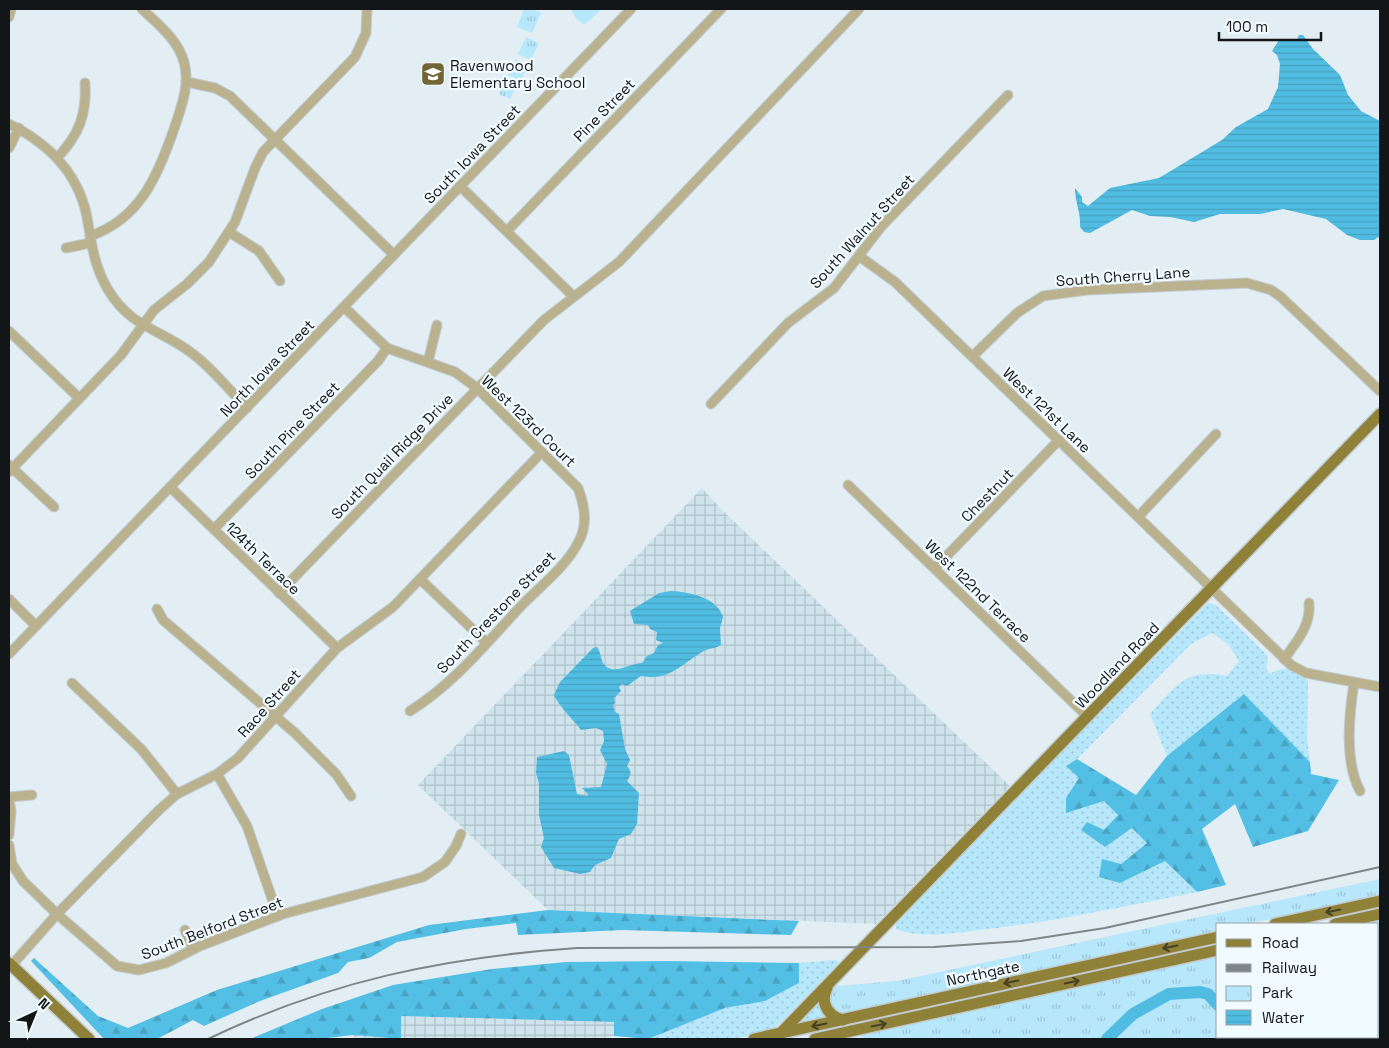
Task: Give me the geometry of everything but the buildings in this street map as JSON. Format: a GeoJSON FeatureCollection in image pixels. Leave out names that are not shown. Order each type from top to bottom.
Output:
{"type":"FeatureCollection","features":[{"type":"Feature","properties":{"kind":"main road","name":"Woodland Road"},"geometry":{"type":"LineString","coordinates":[[777,1036],[1380,414]]}},
{"type":"Feature","properties":{"kind":"main road"},"geometry":{"type":"LineString","coordinates":[[1280,923],[1380,901]]}},
{"type":"Feature","properties":{"kind":"main road"},"geometry":{"type":"LineString","coordinates":[[1340,923],[1380,914]]}},
{"type":"Feature","properties":{"kind":"main road","name":"Northgate"},"geometry":{"type":"LineString","coordinates":[[754,1039],[777,1036],[1216,937]]}},
{"type":"Feature","properties":{"kind":"main road","name":"Northgate"},"geometry":{"type":"LineString","coordinates":[[815,1039],[1216,950]]}},
{"type":"Feature","properties":{"kind":"main road"},"geometry":{"type":"LineString","coordinates":[[10,964],[88,1039]]}},
{"type":"Feature","properties":{"kind":"main road"},"geometry":{"type":"LineString","coordinates":[[829,984],[824,996],[825,1006],[832,1015],[843,1020]]}},
{"type":"Feature","properties":{"kind":"street"},"geometry":{"type":"LineString","coordinates":[[9,17],[11,9]]}},
{"type":"Feature","properties":{"kind":"street"},"geometry":{"type":"LineString","coordinates":[[66,248],[90,240],[122,220],[151,185],[163,161],[183,101],[187,82],[184,63],[177,46],[142,9]]}},
{"type":"Feature","properties":{"kind":"street"},"geometry":{"type":"LineString","coordinates":[[54,507],[10,468],[121,355],[142,325],[161,303],[197,274],[219,248],[239,212],[258,160],[355,57],[366,33],[367,9]]}},
{"type":"Feature","properties":{"kind":"street","name":"South Iowa Street"},"geometry":{"type":"LineString","coordinates":[[394,255],[631,9]]}},
{"type":"Feature","properties":{"kind":"street","name":"Pine Street"},"geometry":{"type":"LineString","coordinates":[[507,231],[721,9]]}},
{"type":"Feature","properties":{"kind":"street","name":"South Quail Ridge Drive"},"geometry":{"type":"LineString","coordinates":[[279,594],[525,338],[573,296],[594,284],[620,262],[859,9]]}},
{"type":"Feature","properties":{"kind":"street"},"geometry":{"type":"LineString","coordinates":[[187,82],[224,91],[394,255]]}},
{"type":"Feature","properties":{"kind":"street"},"geometry":{"type":"LineString","coordinates":[[57,158],[78,132],[85,108],[85,83]]}},
{"type":"Feature","properties":{"kind":"street","name":"South Walnut Street"},"geometry":{"type":"LineString","coordinates":[[711,404],[788,323],[834,288],[880,227],[1008,95]]}},
{"type":"Feature","properties":{"kind":"street"},"geometry":{"type":"LineString","coordinates":[[9,124],[19,128],[57,158],[72,177],[80,194],[99,273],[118,306],[142,325],[194,355],[247,408]]}},
{"type":"Feature","properties":{"kind":"street"},"geometry":{"type":"LineString","coordinates":[[9,148],[19,128]]}},
{"type":"Feature","properties":{"kind":"street"},"geometry":{"type":"LineString","coordinates":[[460,186],[573,296]]}},
{"type":"Feature","properties":{"kind":"street"},"geometry":{"type":"LineString","coordinates":[[229,232],[259,251],[280,281]]}},
{"type":"Feature","properties":{"kind":"street","name":"North Iowa Street"},"geometry":{"type":"LineString","coordinates":[[9,654],[394,255]]}},
{"type":"Feature","properties":{"kind":"street","name":"West 121st Lane"},"geometry":{"type":"LineString","coordinates":[[860,256],[895,282],[973,356],[1284,659],[1306,673],[1380,687]]}},
{"type":"Feature","properties":{"kind":"street","name":"South Cherry Lane"},"geometry":{"type":"LineString","coordinates":[[973,356],[1017,313],[1043,296],[1087,290],[1247,283],[1271,290],[1292,306],[1380,391]]}},
{"type":"Feature","properties":{"kind":"street","name":"West 123rd Court"},"geometry":{"type":"LineString","coordinates":[[344,307],[387,348],[455,372],[477,388],[578,488],[586,520]]}},
{"type":"Feature","properties":{"kind":"street"},"geometry":{"type":"LineString","coordinates":[[428,362],[437,326]]}},
{"type":"Feature","properties":{"kind":"street"},"geometry":{"type":"LineString","coordinates":[[9,331],[78,398]]}},
{"type":"Feature","properties":{"kind":"street","name":"South Pine Street"},"geometry":{"type":"LineString","coordinates":[[214,530],[378,361],[387,348]]}},
{"type":"Feature","properties":{"kind":"street"},"geometry":{"type":"LineString","coordinates":[[1138,517],[1216,434]]}},
{"type":"Feature","properties":{"kind":"street","name":"Chestnut"},"geometry":{"type":"LineString","coordinates":[[935,568],[1058,440]]}},
{"type":"Feature","properties":{"kind":"street","name":"Race Street"},"geometry":{"type":"LineString","coordinates":[[10,964],[57,914],[177,794],[217,774],[238,758],[337,648],[393,607],[542,452]]}},
{"type":"Feature","properties":{"kind":"street","name":"West 122nd Terrace"},"geometry":{"type":"LineString","coordinates":[[848,485],[1088,717]]}},
{"type":"Feature","properties":{"kind":"street","name":"124th Terrace"},"geometry":{"type":"LineString","coordinates":[[170,488],[337,648]]}},
{"type":"Feature","properties":{"kind":"street","name":"South Crestone Street"},"geometry":{"type":"LineString","coordinates":[[410,710],[429,699],[450,680],[560,566],[578,544],[586,520]]}},
{"type":"Feature","properties":{"kind":"street"},"geometry":{"type":"LineString","coordinates":[[420,579],[487,643]]}},
{"type":"Feature","properties":{"kind":"street"},"geometry":{"type":"LineString","coordinates":[[9,599],[36,626]]}},
{"type":"Feature","properties":{"kind":"street"},"geometry":{"type":"LineString","coordinates":[[1284,659],[1307,624],[1310,614],[1309,603]]}},
{"type":"Feature","properties":{"kind":"street"},"geometry":{"type":"LineString","coordinates":[[157,609],[163,620],[276,716],[324,760],[351,796]]}},
{"type":"Feature","properties":{"kind":"street"},"geometry":{"type":"LineString","coordinates":[[72,683],[142,750],[177,794]]}},
{"type":"Feature","properties":{"kind":"street"},"geometry":{"type":"LineString","coordinates":[[1354,683],[1348,724],[1354,774],[1360,791]]}},
{"type":"Feature","properties":{"kind":"street"},"geometry":{"type":"LineString","coordinates":[[217,774],[247,826],[278,916]]}},
{"type":"Feature","properties":{"kind":"street"},"geometry":{"type":"LineString","coordinates":[[9,835],[11,811],[9,798],[32,795]]}},
{"type":"Feature","properties":{"kind":"street","name":"South Belford Street"},"geometry":{"type":"LineString","coordinates":[[9,845],[12,864],[23,881],[57,914],[117,966],[139,970],[166,963],[192,949],[278,916],[423,877],[445,862],[456,846],[461,834]]}},
{"type":"Feature","properties":{"kind":"street"},"geometry":{"type":"LineString","coordinates":[[185,930],[192,949]]}},
{"type":"Feature","properties":{"kind":"shaded area"},"geometry":{"type":"Polygon","coordinates":[[[702,488],[720,508],[1010,786],[876,924],[548,910],[418,785],[702,488]]]}},
{"type":"Feature","properties":{"kind":"shaded area"},"geometry":{"type":"Polygon","coordinates":[[[401,1016],[614,1022],[614,1036],[599,1039],[400,1039],[401,1016]]]}},
{"type":"Feature","properties":{"kind":"shaded area"},"geometry":{"type":"Polygon","coordinates":[[[353,1035],[400,1039],[356,1039],[353,1035]]]}},
{"type":"Feature","properties":{"kind":"green space"},"geometry":{"type":"Polygon","coordinates":[[[524,9],[533,9],[541,13],[532,33],[517,27],[524,9]]]}},
{"type":"Feature","properties":{"kind":"green space"},"geometry":{"type":"Polygon","coordinates":[[[571,9],[602,9],[584,25],[575,17],[571,9]]]}},
{"type":"Feature","properties":{"kind":"green space"},"geometry":{"type":"Polygon","coordinates":[[[526,37],[539,43],[531,60],[518,54],[526,37]]]}},
{"type":"Feature","properties":{"kind":"green space"},"geometry":{"type":"Polygon","coordinates":[[[516,59],[528,65],[521,81],[508,75],[516,59]]]}},
{"type":"Feature","properties":{"kind":"green space"},"geometry":{"type":"Polygon","coordinates":[[[506,80],[517,85],[510,99],[499,94],[506,80]]]}},
{"type":"Feature","properties":{"kind":"green space"},"geometry":{"type":"Polygon","coordinates":[[[1208,603],[1216,605],[1267,655],[1268,663],[1266,667],[1270,674],[1285,669],[1308,680],[1307,738],[1310,762],[1244,695],[1167,756],[1150,714],[1183,681],[1201,675],[1227,676],[1239,661],[1228,644],[1212,633],[1191,644],[1077,759],[1067,765],[1079,778],[1066,798],[1104,801],[1118,815],[1104,831],[1105,846],[1132,828],[1148,843],[1120,864],[1120,883],[1165,861],[1197,892],[1034,923],[959,933],[926,935],[896,929],[896,922],[1208,603]]]}},
{"type":"Feature","properties":{"kind":"green space"},"geometry":{"type":"Polygon","coordinates":[[[1244,694],[1310,762],[1311,774],[1339,780],[1308,831],[1253,847],[1235,804],[1202,829],[1226,885],[1197,892],[1165,861],[1120,883],[1099,877],[1102,859],[1121,864],[1147,843],[1132,828],[1105,847],[1081,830],[1087,822],[1104,830],[1118,815],[1104,801],[1066,813],[1066,798],[1079,778],[1066,766],[1077,759],[1136,795],[1167,756],[1244,694]]]}},
{"type":"Feature","properties":{"kind":"green space"},"geometry":{"type":"Polygon","coordinates":[[[1380,879],[1380,895],[1253,923],[1216,923],[1216,931],[846,1013],[834,1008],[831,1004],[829,997],[835,986],[897,981],[1380,879]]]}},
{"type":"Feature","properties":{"kind":"green space"},"geometry":{"type":"Polygon","coordinates":[[[548,910],[799,921],[791,935],[622,930],[518,935],[516,923],[466,929],[397,942],[369,958],[348,962],[338,973],[260,1001],[204,1026],[193,1020],[157,1039],[104,1039],[31,961],[34,958],[98,1016],[128,1028],[217,990],[429,925],[548,910]]]}},
{"type":"Feature","properties":{"kind":"green space"},"geometry":{"type":"Polygon","coordinates":[[[1380,914],[1380,1039],[867,1039],[850,1032],[1216,950],[1216,1038],[1379,1038],[1379,923],[1340,923],[1380,914]]]}},
{"type":"Feature","properties":{"kind":"green space"},"geometry":{"type":"Polygon","coordinates":[[[837,960],[839,963],[779,1024],[765,1031],[750,1036],[716,1040],[648,1039],[725,1008],[765,1001],[799,983],[799,963],[837,960]]]}},
{"type":"Feature","properties":{"kind":"green space"},"geometry":{"type":"Polygon","coordinates":[[[566,962],[799,963],[799,983],[765,1001],[725,1008],[648,1039],[614,1036],[614,1022],[401,1016],[401,1039],[353,1035],[319,1039],[250,1039],[322,1009],[393,985],[492,969],[566,962]]]}},
{"type":"Feature","properties":{"kind":"green space"},"geometry":{"type":"Polygon","coordinates":[[[820,1003],[826,1017],[802,1023],[802,1020],[820,1003]]]}},
{"type":"Feature","properties":{"kind":"water"},"geometry":{"type":"Polygon","coordinates":[[[1299,35],[1303,35],[1313,49],[1340,75],[1348,95],[1361,111],[1380,121],[1380,236],[1374,240],[1360,240],[1347,235],[1326,219],[1283,209],[1260,214],[1220,214],[1194,222],[1170,217],[1150,216],[1132,210],[1090,233],[1084,232],[1080,227],[1075,188],[1082,197],[1082,202],[1088,206],[1110,188],[1159,178],[1222,140],[1236,127],[1268,109],[1278,87],[1280,64],[1277,55],[1272,51],[1279,40],[1297,40],[1299,35]]]}},
{"type":"Feature","properties":{"kind":"water"},"geometry":{"type":"Polygon","coordinates":[[[671,591],[702,597],[709,600],[720,610],[723,617],[720,628],[721,645],[704,651],[667,674],[651,677],[641,676],[627,686],[622,684],[619,687],[621,691],[614,698],[615,703],[613,705],[615,712],[619,714],[625,749],[630,760],[627,766],[630,774],[627,781],[639,793],[637,824],[631,834],[619,839],[611,858],[595,865],[590,872],[580,874],[554,868],[541,847],[544,838],[539,815],[539,784],[536,773],[537,757],[564,751],[569,755],[577,794],[587,796],[588,794],[582,788],[601,787],[607,764],[600,750],[604,741],[603,731],[596,728],[581,730],[554,695],[560,682],[593,648],[597,647],[603,663],[611,669],[642,663],[647,656],[654,653],[658,645],[663,643],[656,640],[657,632],[650,629],[648,625],[634,624],[630,611],[659,593],[671,591]]]}},
{"type":"Feature","properties":{"kind":"waterway"},"geometry":{"type":"LineString","coordinates":[[1107,1039],[1133,1014],[1169,994],[1200,992],[1208,994],[1216,1003]]}},
{"type":"Feature","properties":{"kind":"railway"},"geometry":{"type":"LineString","coordinates":[[208,1039],[253,1019],[343,987],[434,965],[481,958],[577,948],[934,947],[1021,941],[1105,928],[1380,867]]}},
{"type":"Feature","properties":{"kind":"place","name":"Ravenwood Elementary School"},"geometry":{"type":"Point","coordinates":[433,74]}}]}
